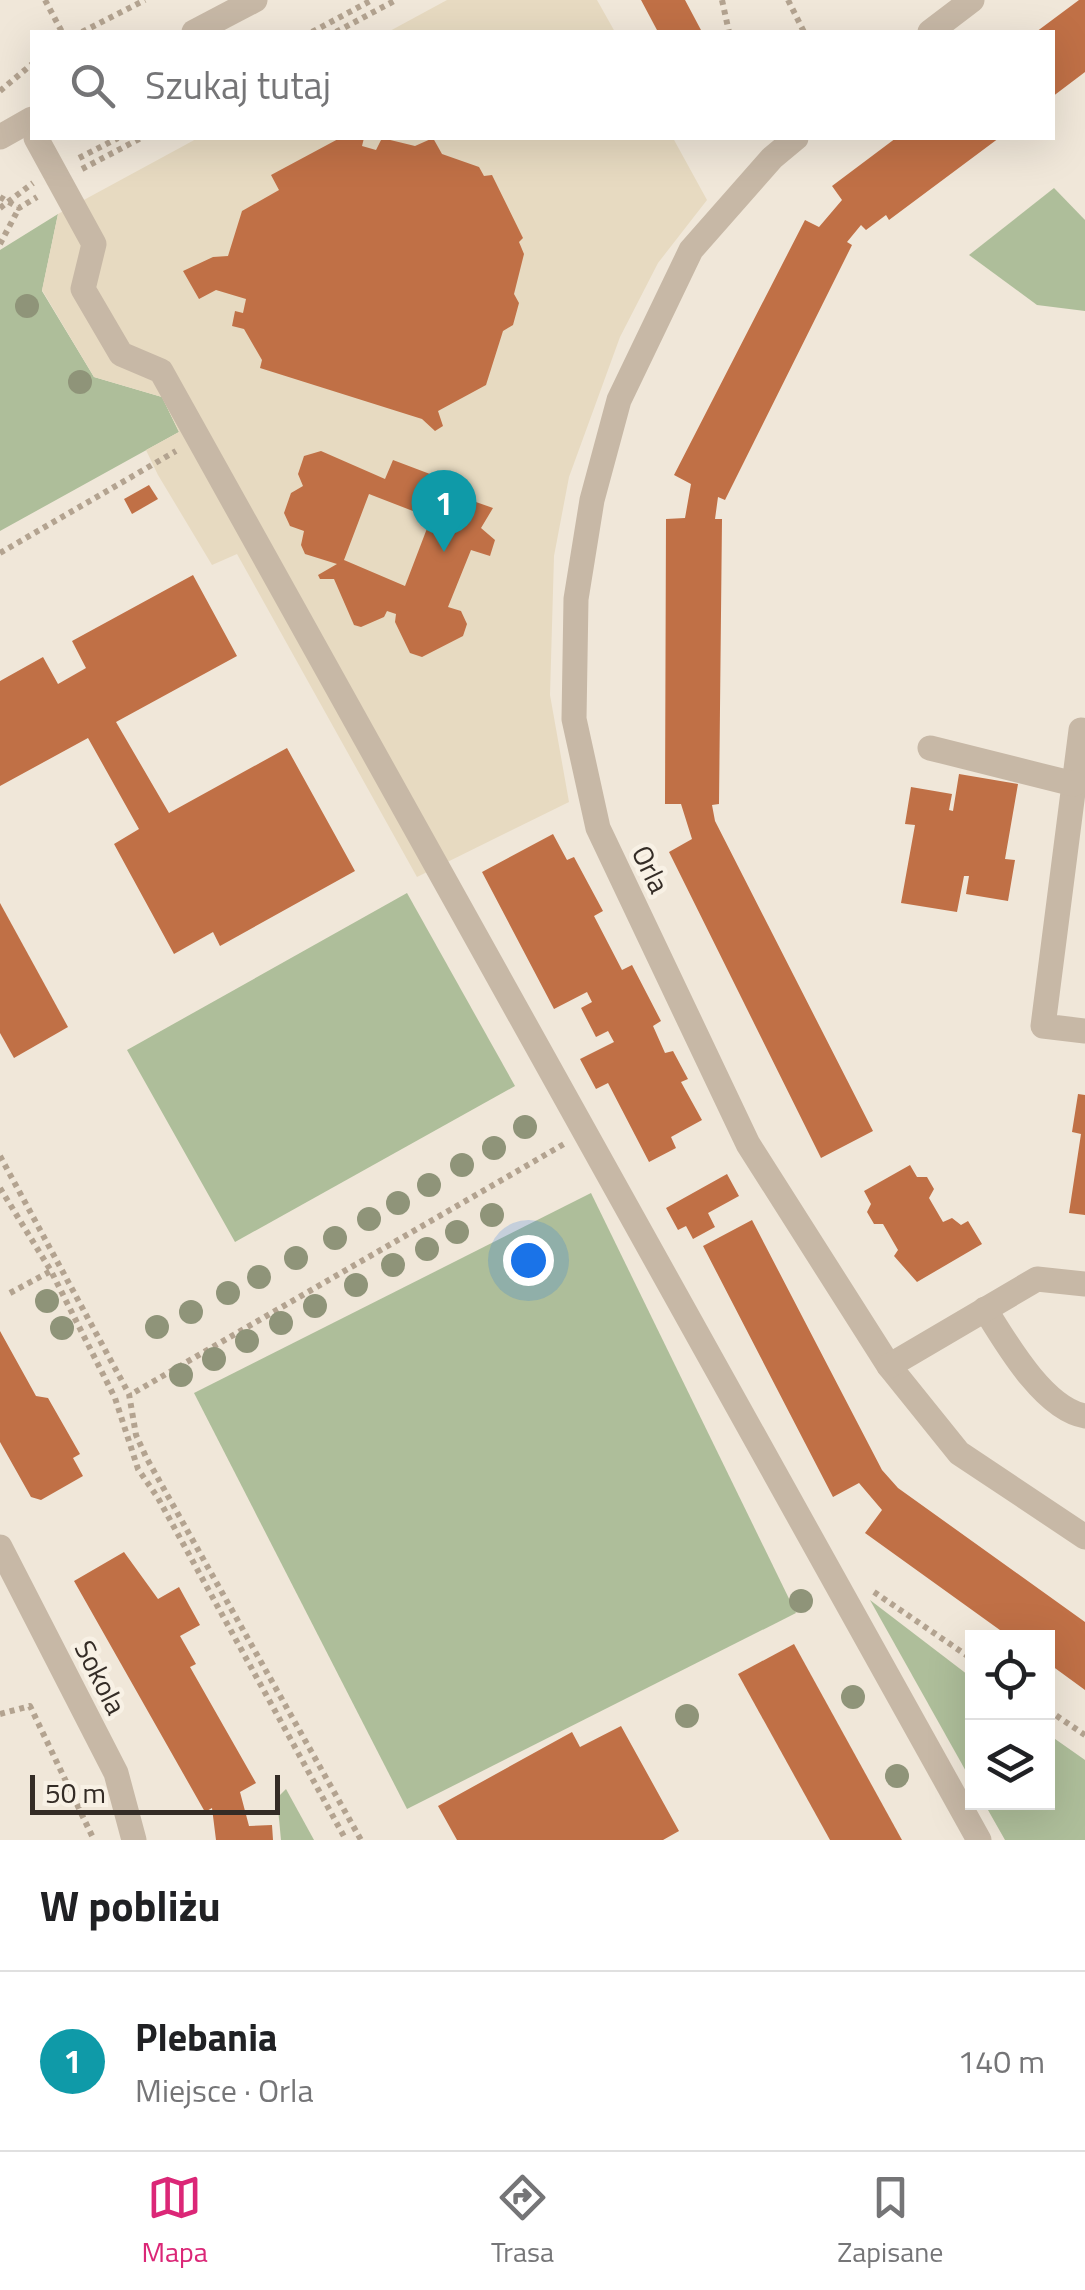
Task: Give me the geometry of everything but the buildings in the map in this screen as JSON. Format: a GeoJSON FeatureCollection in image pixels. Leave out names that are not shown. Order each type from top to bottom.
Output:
{"type":"FeatureCollection","features":[{"type":"Feature","properties":{"kind":"street"},"geometry":{"type":"LineString","coordinates":[[198,30],[255,0]]}},
{"type":"Feature","properties":{"kind":"street"},"geometry":{"type":"LineString","coordinates":[[933,30],[972,0]]}},
{"type":"Feature","properties":{"kind":"street"},"geometry":{"type":"LineString","coordinates":[[0,137],[30,128]]}},
{"type":"Feature","properties":{"kind":"street"},"geometry":{"type":"LineString","coordinates":[[39,140],[94,244],[83,290],[122,354],[161,370],[979,1840]]}},
{"type":"Feature","properties":{"kind":"street","name":"Orla"},"geometry":{"type":"LineString","coordinates":[[794,140],[772,158],[691,250],[662,302],[619,400],[592,500],[576,599],[574,719],[598,828],[748,1144],[889,1366],[959,1453],[1085,1536]]}},
{"type":"Feature","properties":{"kind":"street"},"geometry":{"type":"LineString","coordinates":[[1085,731],[1080,730],[1043,1026],[1085,1031]]}},
{"type":"Feature","properties":{"kind":"street"},"geometry":{"type":"LineString","coordinates":[[930,748],[1074,784]]}},
{"type":"Feature","properties":{"kind":"street"},"geometry":{"type":"LineString","coordinates":[[889,1366],[1038,1279],[1085,1284]]}},
{"type":"Feature","properties":{"kind":"street"},"geometry":{"type":"LineString","coordinates":[[985,1309],[1017,1360],[1068,1413],[1085,1416]]}},
{"type":"Feature","properties":{"kind":"street","name":"Sokola"},"geometry":{"type":"LineString","coordinates":[[0,1547],[116,1773],[134,1840]]}},
{"type":"Feature","properties":{"kind":"path"},"geometry":{"type":"LineString","coordinates":[[45,0],[61,30]]}},
{"type":"Feature","properties":{"kind":"path"},"geometry":{"type":"LineString","coordinates":[[86,30],[145,0]]}},
{"type":"Feature","properties":{"kind":"path"},"geometry":{"type":"LineString","coordinates":[[316,30],[372,0]]}},
{"type":"Feature","properties":{"kind":"path"},"geometry":{"type":"LineString","coordinates":[[340,30],[396,0]]}},
{"type":"Feature","properties":{"kind":"path"},"geometry":{"type":"LineString","coordinates":[[722,0],[729,30]]}},
{"type":"Feature","properties":{"kind":"path"},"geometry":{"type":"LineString","coordinates":[[788,0],[803,30]]}},
{"type":"Feature","properties":{"kind":"path"},"geometry":{"type":"LineString","coordinates":[[0,92],[30,66]]}},
{"type":"Feature","properties":{"kind":"path"},"geometry":{"type":"LineString","coordinates":[[0,244],[19,208]]}},
{"type":"Feature","properties":{"kind":"path"},"geometry":{"type":"LineString","coordinates":[[0,553],[198,438]]}},
{"type":"Feature","properties":{"kind":"path"},"geometry":{"type":"LineString","coordinates":[[135,1392],[586,1131]]}},
{"type":"Feature","properties":{"kind":"path"},"geometry":{"type":"LineString","coordinates":[[0,1156],[130,1394],[136,1435],[146,1457],[361,1840]]}},
{"type":"Feature","properties":{"kind":"path"},"geometry":{"type":"LineString","coordinates":[[0,1188],[51,1270],[118,1397],[138,1470],[158,1498],[346,1840]]}},
{"type":"Feature","properties":{"kind":"path"},"geometry":{"type":"LineString","coordinates":[[10,1293],[51,1270]]}},
{"type":"Feature","properties":{"kind":"path"},"geometry":{"type":"LineString","coordinates":[[826,1559],[965,1654]]}},
{"type":"Feature","properties":{"kind":"path"},"geometry":{"type":"LineString","coordinates":[[0,1714],[30,1706],[94,1840]]}},
{"type":"Feature","properties":{"kind":"path"},"geometry":{"type":"LineString","coordinates":[[1055,1715],[1085,1735]]}},
{"type":"Feature","properties":{"kind":"green space"},"geometry":{"type":"Polygon","coordinates":[[[1054,188],[1085,220],[1085,311],[1037,305],[969,255],[1054,188]]]}},
{"type":"Feature","properties":{"kind":"green space"},"geometry":{"type":"Polygon","coordinates":[[[58,214],[42,291],[94,377],[162,397],[179,432],[0,531],[0,250],[58,214]]]}},
{"type":"Feature","properties":{"kind":"green space"},"geometry":{"type":"Polygon","coordinates":[[[407,893],[515,1086],[235,1242],[127,1050],[407,893]]]}},
{"type":"Feature","properties":{"kind":"green space"},"geometry":{"type":"Polygon","coordinates":[[[591,1193],[796,1613],[407,1809],[194,1393],[591,1193]]]}},
{"type":"Feature","properties":{"kind":"green space"},"geometry":{"type":"Polygon","coordinates":[[[870,1600],[965,1673],[965,1770],[870,1600]]]}},
{"type":"Feature","properties":{"kind":"green space"},"geometry":{"type":"Polygon","coordinates":[[[1055,1739],[1085,1760],[1085,1840],[1005,1840],[988,1810],[1055,1810],[1055,1739]]]}},
{"type":"Feature","properties":{"kind":"green space"},"geometry":{"type":"Polygon","coordinates":[[[286,1789],[314,1840],[281,1840],[277,1798],[286,1789]]]}},
{"type":"Feature","properties":{"kind":"shaded area"},"geometry":{"type":"Polygon","coordinates":[[[447,0],[597,0],[614,30],[392,30],[447,0]]]}},
{"type":"Feature","properties":{"kind":"shaded area"},"geometry":{"type":"Polygon","coordinates":[[[194,140],[674,140],[707,200],[658,263],[620,337],[569,477],[554,556],[550,695],[569,802],[417,877],[237,554],[212,565],[158,475],[146,450],[179,432],[162,397],[94,377],[42,290],[58,214],[194,140]]]}},
{"type":"Feature","properties":{"kind":"place","name":"Plebania"},"geometry":{"type":"Point","coordinates":[444,552]}}]}
